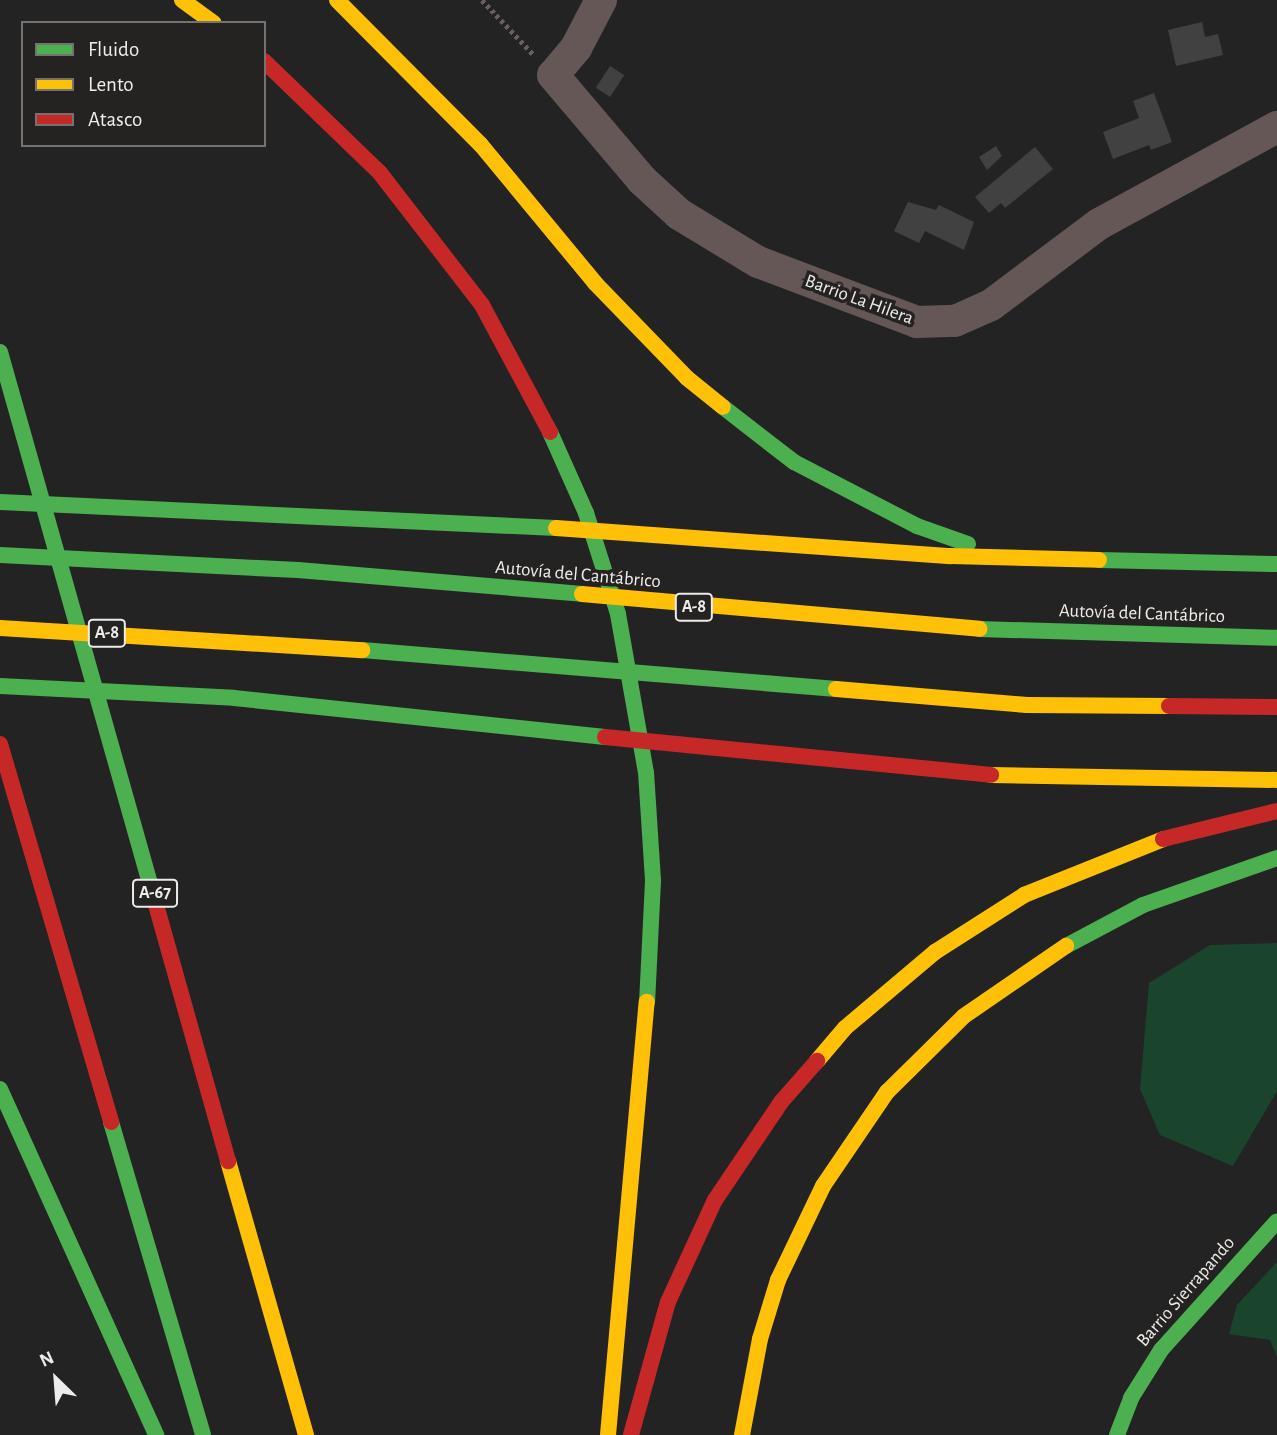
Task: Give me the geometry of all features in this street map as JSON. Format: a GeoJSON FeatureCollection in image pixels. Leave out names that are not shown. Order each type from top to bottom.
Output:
{"type":"FeatureCollection","features":[{"type":"Feature","properties":{"kind":"main road"},"geometry":{"type":"LineString","coordinates":[[182,0],[211,21]]}},
{"type":"Feature","properties":{"kind":"main road"},"geometry":{"type":"LineString","coordinates":[[337,0],[481,145],[640,332],[756,435],[794,462],[917,526],[1006,551],[1102,562]]}},
{"type":"Feature","properties":{"kind":"main road"},"geometry":{"type":"LineString","coordinates":[[266,63],[356,147],[440,247],[489,316],[556,443],[586,513],[621,627],[640,727],[651,838],[650,974],[608,1435]]}},
{"type":"Feature","properties":{"kind":"main road","name":"A-67"},"geometry":{"type":"LineString","coordinates":[[0,352],[306,1435]]}},
{"type":"Feature","properties":{"kind":"main road"},"geometry":{"type":"LineString","coordinates":[[0,502],[116,505],[1102,562],[1277,564]]}},
{"type":"Feature","properties":{"kind":"main road","name":"Autovía del Cantábrico"},"geometry":{"type":"LineString","coordinates":[[0,555],[298,570],[995,630],[1277,638]]}},
{"type":"Feature","properties":{"kind":"main road","name":"A-8"},"geometry":{"type":"LineString","coordinates":[[0,628],[213,639],[1027,705],[1277,707]]}},
{"type":"Feature","properties":{"kind":"main road"},"geometry":{"type":"LineString","coordinates":[[0,686],[234,698],[964,774],[1277,780]]}},
{"type":"Feature","properties":{"kind":"main road"},"geometry":{"type":"LineString","coordinates":[[0,744],[203,1435]]}},
{"type":"Feature","properties":{"kind":"main road"},"geometry":{"type":"LineString","coordinates":[[631,1435],[668,1302],[715,1200],[781,1101],[845,1027],[935,952],[1024,895],[1162,839],[1277,811]]}},
{"type":"Feature","properties":{"kind":"main road"},"geometry":{"type":"LineString","coordinates":[[742,1435],[760,1339],[778,1280],[823,1185],[887,1092],[964,1016],[1045,957],[1143,905],[1277,858]]}},
{"type":"Feature","properties":{"kind":"main road"},"geometry":{"type":"LineString","coordinates":[[0,1089],[156,1435]]}},
{"type":"Feature","properties":{"kind":"main road","name":"Barrio Sierrapando"},"geometry":{"type":"LineString","coordinates":[[1116,1435],[1131,1398],[1161,1350],[1277,1220]]}},
{"type":"Feature","properties":{"kind":"street"},"geometry":{"type":"LineString","coordinates":[[552,75],[576,48],[600,0]]}},
{"type":"Feature","properties":{"kind":"street","name":"Barrio La Hilera"},"geometry":{"type":"LineString","coordinates":[[552,75],[642,180],[714,238],[769,266],[917,322],[935,325],[991,305],[1098,224],[1277,127]]}},
{"type":"Feature","properties":{"kind":"path"},"geometry":{"type":"LineString","coordinates":[[482,0],[552,75]]}},
{"type":"Feature","properties":{"kind":"green space"},"geometry":{"type":"Polygon","coordinates":[[[1277,943],[1277,1091],[1233,1166],[1160,1135],[1140,1089],[1149,983],[1210,945],[1277,943]]]}},
{"type":"Feature","properties":{"kind":"green space"},"geometry":{"type":"Polygon","coordinates":[[[1277,1262],[1277,1357],[1270,1340],[1229,1334],[1237,1305],[1277,1262]]]}},
{"type":"Feature","properties":{"kind":"building"},"geometry":{"type":"Polygon","coordinates":[[[1202,22],[1205,37],[1218,34],[1223,55],[1176,66],[1168,30],[1202,22]]]}},
{"type":"Feature","properties":{"kind":"building"},"geometry":{"type":"Polygon","coordinates":[[[610,66],[624,75],[610,97],[596,88],[610,66]]]}},
{"type":"Feature","properties":{"kind":"building"},"geometry":{"type":"Polygon","coordinates":[[[1154,93],[1172,142],[1151,150],[1149,145],[1113,159],[1103,132],[1139,118],[1133,101],[1154,93]]]}},
{"type":"Feature","properties":{"kind":"building"},"geometry":{"type":"Polygon","coordinates":[[[996,146],[1002,156],[987,170],[979,157],[996,146]]]}},
{"type":"Feature","properties":{"kind":"building"},"geometry":{"type":"Polygon","coordinates":[[[1035,147],[1053,169],[1005,208],[1001,203],[989,213],[975,197],[1035,147]]]}},
{"type":"Feature","properties":{"kind":"building"},"geometry":{"type":"Polygon","coordinates":[[[908,202],[936,210],[939,205],[974,222],[964,250],[925,231],[919,243],[894,231],[908,202]]]}},
{"type":"Feature","properties":{"kind":"traffic: fast"},"geometry":{"type":"LineString","coordinates":[[0,352],[151,887]]}},
{"type":"Feature","properties":{"kind":"traffic: fast"},"geometry":{"type":"LineString","coordinates":[[723,407],[794,462],[917,526],[968,544]]}},
{"type":"Feature","properties":{"kind":"traffic: fast"},"geometry":{"type":"LineString","coordinates":[[550,432],[586,513],[618,614],[646,772],[653,881],[647,1002]]}},
{"type":"Feature","properties":{"kind":"traffic: fast"},"geometry":{"type":"LineString","coordinates":[[0,502],[556,528]]}},
{"type":"Feature","properties":{"kind":"traffic: fast"},"geometry":{"type":"LineString","coordinates":[[0,555],[298,570],[582,594]]}},
{"type":"Feature","properties":{"kind":"traffic: fast"},"geometry":{"type":"LineString","coordinates":[[1099,560],[1277,564]]}},
{"type":"Feature","properties":{"kind":"traffic: fast"},"geometry":{"type":"LineString","coordinates":[[979,629],[1277,638]]}},
{"type":"Feature","properties":{"kind":"traffic: fast"},"geometry":{"type":"LineString","coordinates":[[362,650],[836,689]]}},
{"type":"Feature","properties":{"kind":"traffic: fast"},"geometry":{"type":"LineString","coordinates":[[0,686],[234,698],[605,737]]}},
{"type":"Feature","properties":{"kind":"traffic: fast"},"geometry":{"type":"LineString","coordinates":[[1066,946],[1143,905],[1277,858]]}},
{"type":"Feature","properties":{"kind":"traffic: fast"},"geometry":{"type":"LineString","coordinates":[[0,1089],[156,1435]]}},
{"type":"Feature","properties":{"kind":"traffic: fast"},"geometry":{"type":"LineString","coordinates":[[111,1122],[203,1435]]}},
{"type":"Feature","properties":{"kind":"traffic: fast"},"geometry":{"type":"LineString","coordinates":[[1117,1435],[1131,1398],[1161,1350],[1277,1221]]}},
{"type":"Feature","properties":{"kind":"traffic: slow"},"geometry":{"type":"LineString","coordinates":[[182,0],[211,21]]}},
{"type":"Feature","properties":{"kind":"traffic: slow"},"geometry":{"type":"LineString","coordinates":[[337,0],[481,145],[595,283],[687,378],[723,407]]}},
{"type":"Feature","properties":{"kind":"traffic: slow"},"geometry":{"type":"LineString","coordinates":[[556,528],[951,556],[1099,560]]}},
{"type":"Feature","properties":{"kind":"traffic: slow"},"geometry":{"type":"LineString","coordinates":[[582,594],[979,629]]}},
{"type":"Feature","properties":{"kind":"traffic: slow"},"geometry":{"type":"LineString","coordinates":[[0,628],[362,650]]}},
{"type":"Feature","properties":{"kind":"traffic: slow"},"geometry":{"type":"LineString","coordinates":[[836,689],[1027,705],[1169,706]]}},
{"type":"Feature","properties":{"kind":"traffic: slow"},"geometry":{"type":"LineString","coordinates":[[991,775],[1277,780]]}},
{"type":"Feature","properties":{"kind":"traffic: slow"},"geometry":{"type":"LineString","coordinates":[[817,1061],[845,1028],[935,952],[1024,895],[1163,839]]}},
{"type":"Feature","properties":{"kind":"traffic: slow"},"geometry":{"type":"LineString","coordinates":[[742,1435],[760,1339],[778,1280],[823,1186],[887,1092],[964,1016],[1066,946]]}},
{"type":"Feature","properties":{"kind":"traffic: slow"},"geometry":{"type":"LineString","coordinates":[[608,1435],[647,1002]]}},
{"type":"Feature","properties":{"kind":"traffic: slow"},"geometry":{"type":"LineString","coordinates":[[228,1161],[306,1435]]}},
{"type":"Feature","properties":{"kind":"traffic: jam"},"geometry":{"type":"LineString","coordinates":[[266,63],[380,173],[482,305],[550,432]]}},
{"type":"Feature","properties":{"kind":"traffic: jam"},"geometry":{"type":"LineString","coordinates":[[1169,706],[1277,707]]}},
{"type":"Feature","properties":{"kind":"traffic: jam"},"geometry":{"type":"LineString","coordinates":[[605,737],[991,775]]}},
{"type":"Feature","properties":{"kind":"traffic: jam"},"geometry":{"type":"LineString","coordinates":[[0,744],[111,1122]]}},
{"type":"Feature","properties":{"kind":"traffic: jam"},"geometry":{"type":"LineString","coordinates":[[1163,839],[1277,811]]}},
{"type":"Feature","properties":{"kind":"traffic: jam"},"geometry":{"type":"LineString","coordinates":[[151,887],[228,1161]]}},
{"type":"Feature","properties":{"kind":"traffic: jam"},"geometry":{"type":"LineString","coordinates":[[631,1435],[668,1302],[715,1200],[781,1102],[817,1061]]}}]}
